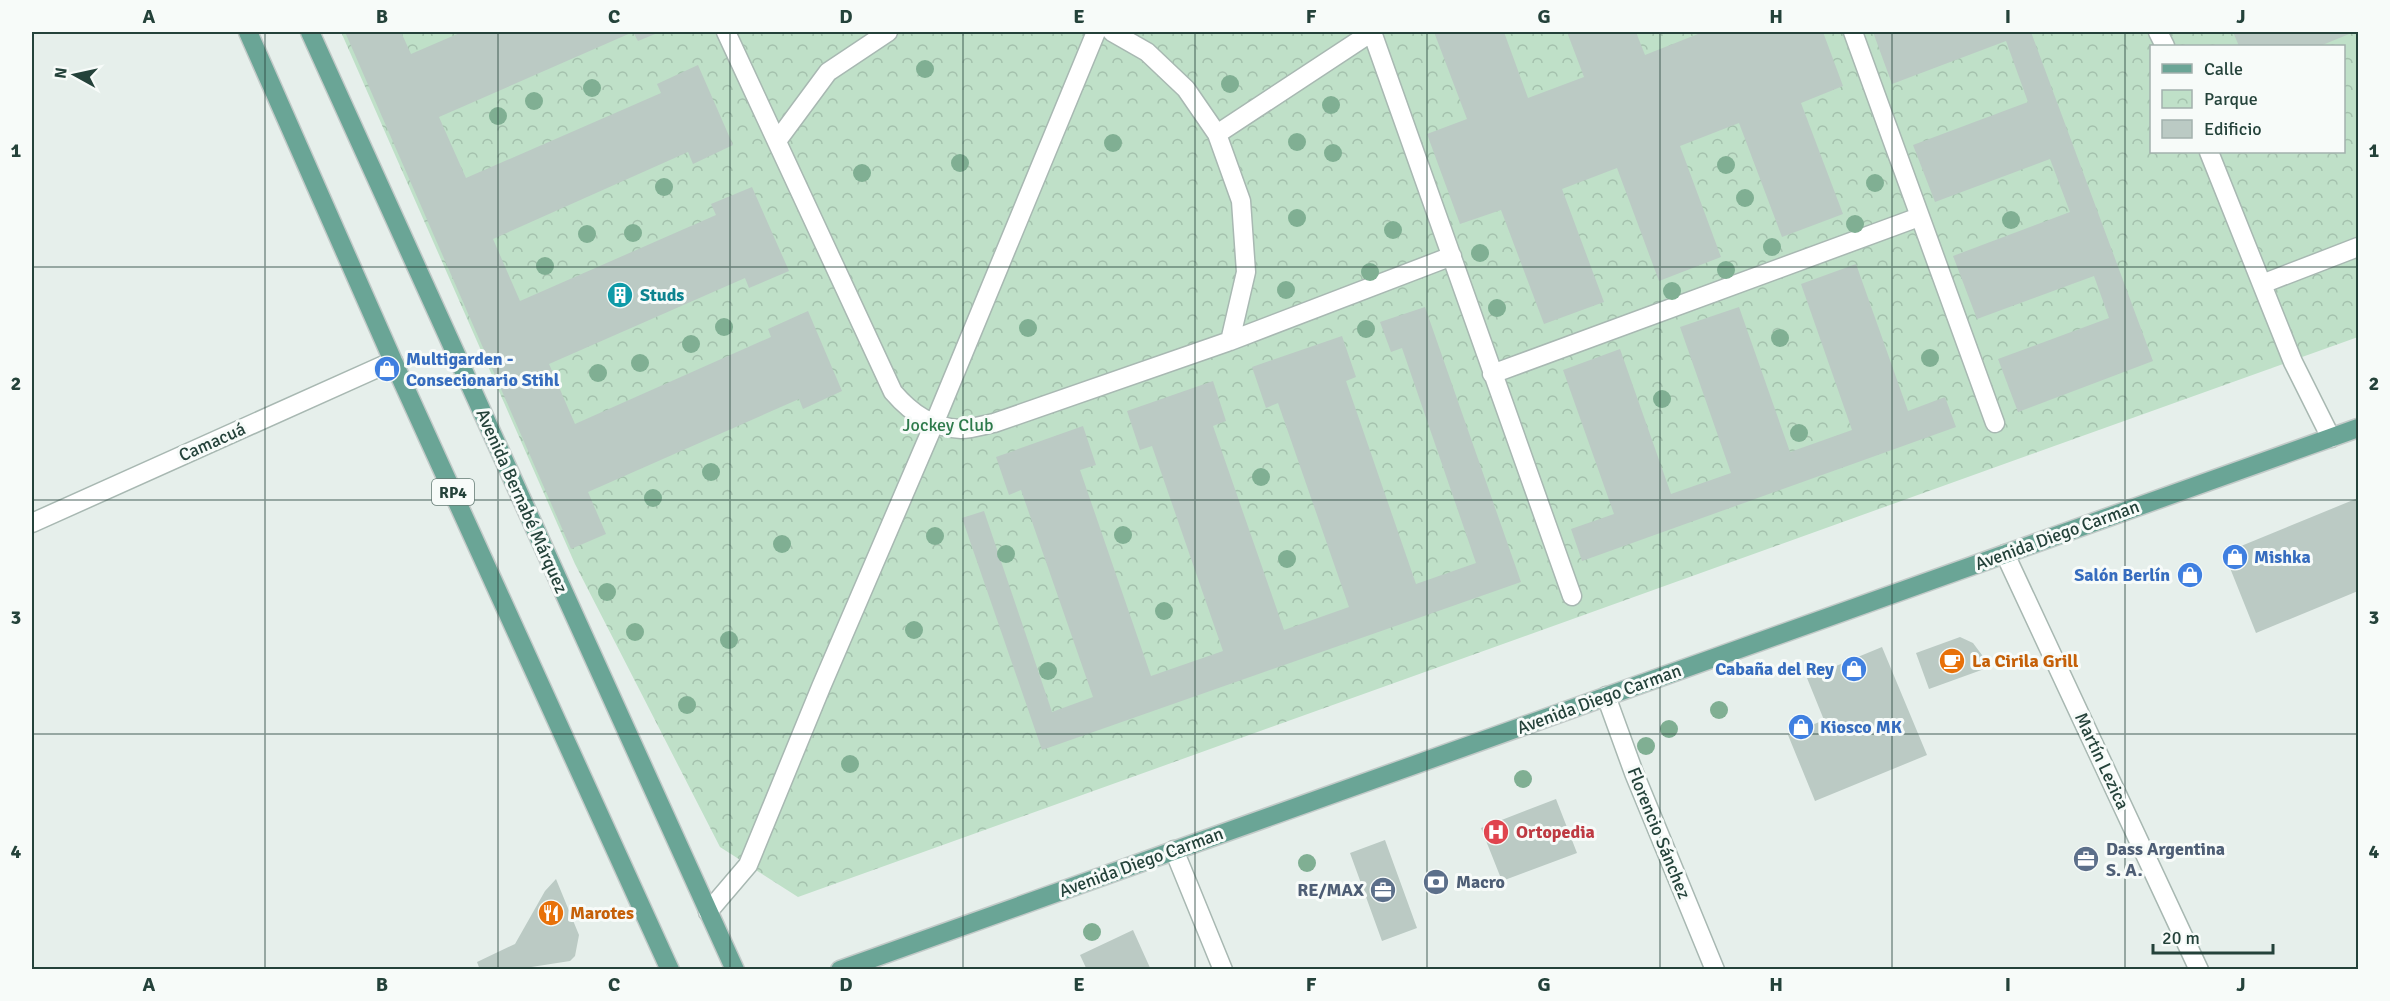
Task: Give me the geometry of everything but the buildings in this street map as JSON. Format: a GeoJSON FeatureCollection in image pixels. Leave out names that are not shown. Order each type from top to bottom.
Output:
{"type":"FeatureCollection","features":[{"type":"Feature","properties":{"kind":"main road","name":"RP4"},"geometry":{"type":"LineString","coordinates":[[248,32],[393,361],[670,969]]}},
{"type":"Feature","properties":{"kind":"main road","name":"Avenida Bernabé Márquez"},"geometry":{"type":"LineString","coordinates":[[310,32],[735,969]]}},
{"type":"Feature","properties":{"kind":"main road","name":"Avenida Diego Carman"},"geometry":{"type":"LineString","coordinates":[[840,969],[2358,428]]}},
{"type":"Feature","properties":{"kind":"street"},"geometry":{"type":"LineString","coordinates":[[726,32],[892,392],[910,412],[934,424],[962,429],[994,423],[1230,341],[1452,256]]}},
{"type":"Feature","properties":{"kind":"street"},"geometry":{"type":"LineString","coordinates":[[777,141],[828,72],[888,32]]}},
{"type":"Feature","properties":{"kind":"street"},"geometry":{"type":"LineString","coordinates":[[708,912],[748,865],[1096,32]]}},
{"type":"Feature","properties":{"kind":"street"},"geometry":{"type":"LineString","coordinates":[[1112,32],[1147,52],[1186,89],[1217,134],[1241,201],[1245,272],[1230,341]]}},
{"type":"Feature","properties":{"kind":"street"},"geometry":{"type":"LineString","coordinates":[[1217,134],[1372,32],[1572,596]]}},
{"type":"Feature","properties":{"kind":"street"},"geometry":{"type":"LineString","coordinates":[[1852,32],[1995,423]]}},
{"type":"Feature","properties":{"kind":"street"},"geometry":{"type":"LineString","coordinates":[[2209,153],[2239,221],[2293,362],[2331,438]]}},
{"type":"Feature","properties":{"kind":"street"},"geometry":{"type":"LineString","coordinates":[[1492,374],[1918,217]]}},
{"type":"Feature","properties":{"kind":"street"},"geometry":{"type":"LineString","coordinates":[[2262,284],[2358,247]]}},
{"type":"Feature","properties":{"kind":"street","name":"Camacuá"},"geometry":{"type":"LineString","coordinates":[[32,523],[393,361]]}},
{"type":"Feature","properties":{"kind":"street","name":"Martín Lezica"},"geometry":{"type":"LineString","coordinates":[[2005,554],[2199,969]]}},
{"type":"Feature","properties":{"kind":"street","name":"Florencio Sánchez"},"geometry":{"type":"LineString","coordinates":[[1605,696],[1634,773],[1715,969]]}},
{"type":"Feature","properties":{"kind":"street"},"geometry":{"type":"LineString","coordinates":[[1174,850],[1223,969]]}},
{"type":"Feature","properties":{"kind":"green space","name":"Jockey Club"},"geometry":{"type":"Polygon","coordinates":[[[341,32],[2358,32],[2358,337],[798,897],[720,847],[575,564],[341,32]]]}},
{"type":"Feature","properties":{"kind":"place","name":"Studs"},"geometry":{"type":"Point","coordinates":[620,295]}},
{"type":"Feature","properties":{"kind":"place","name":"Multigarden - Consecionario Stihl"},"geometry":{"type":"Point","coordinates":[387,369]}},
{"type":"Feature","properties":{"kind":"place","name":"Mishka"},"geometry":{"type":"Point","coordinates":[2235,557]}},
{"type":"Feature","properties":{"kind":"place","name":"Salón Berlín"},"geometry":{"type":"Point","coordinates":[2190,575]}},
{"type":"Feature","properties":{"kind":"place","name":"La Cirila Grill"},"geometry":{"type":"Point","coordinates":[1952,661]}},
{"type":"Feature","properties":{"kind":"place","name":"Cabaña del Rey"},"geometry":{"type":"Point","coordinates":[1854,669]}},
{"type":"Feature","properties":{"kind":"place","name":"Kiosco MK"},"geometry":{"type":"Point","coordinates":[1801,727]}},
{"type":"Feature","properties":{"kind":"place","name":"Ortopedia"},"geometry":{"type":"Point","coordinates":[1496,832]}},
{"type":"Feature","properties":{"kind":"place","name":"Dass Argentina S. A."},"geometry":{"type":"Point","coordinates":[2086,859]}},
{"type":"Feature","properties":{"kind":"place","name":"Macro"},"geometry":{"type":"Point","coordinates":[1436,882]}},
{"type":"Feature","properties":{"kind":"place","name":"RE/MAX"},"geometry":{"type":"Point","coordinates":[1383,890]}},
{"type":"Feature","properties":{"kind":"place","name":"Marotes"},"geometry":{"type":"Point","coordinates":[551,913]}}]}
